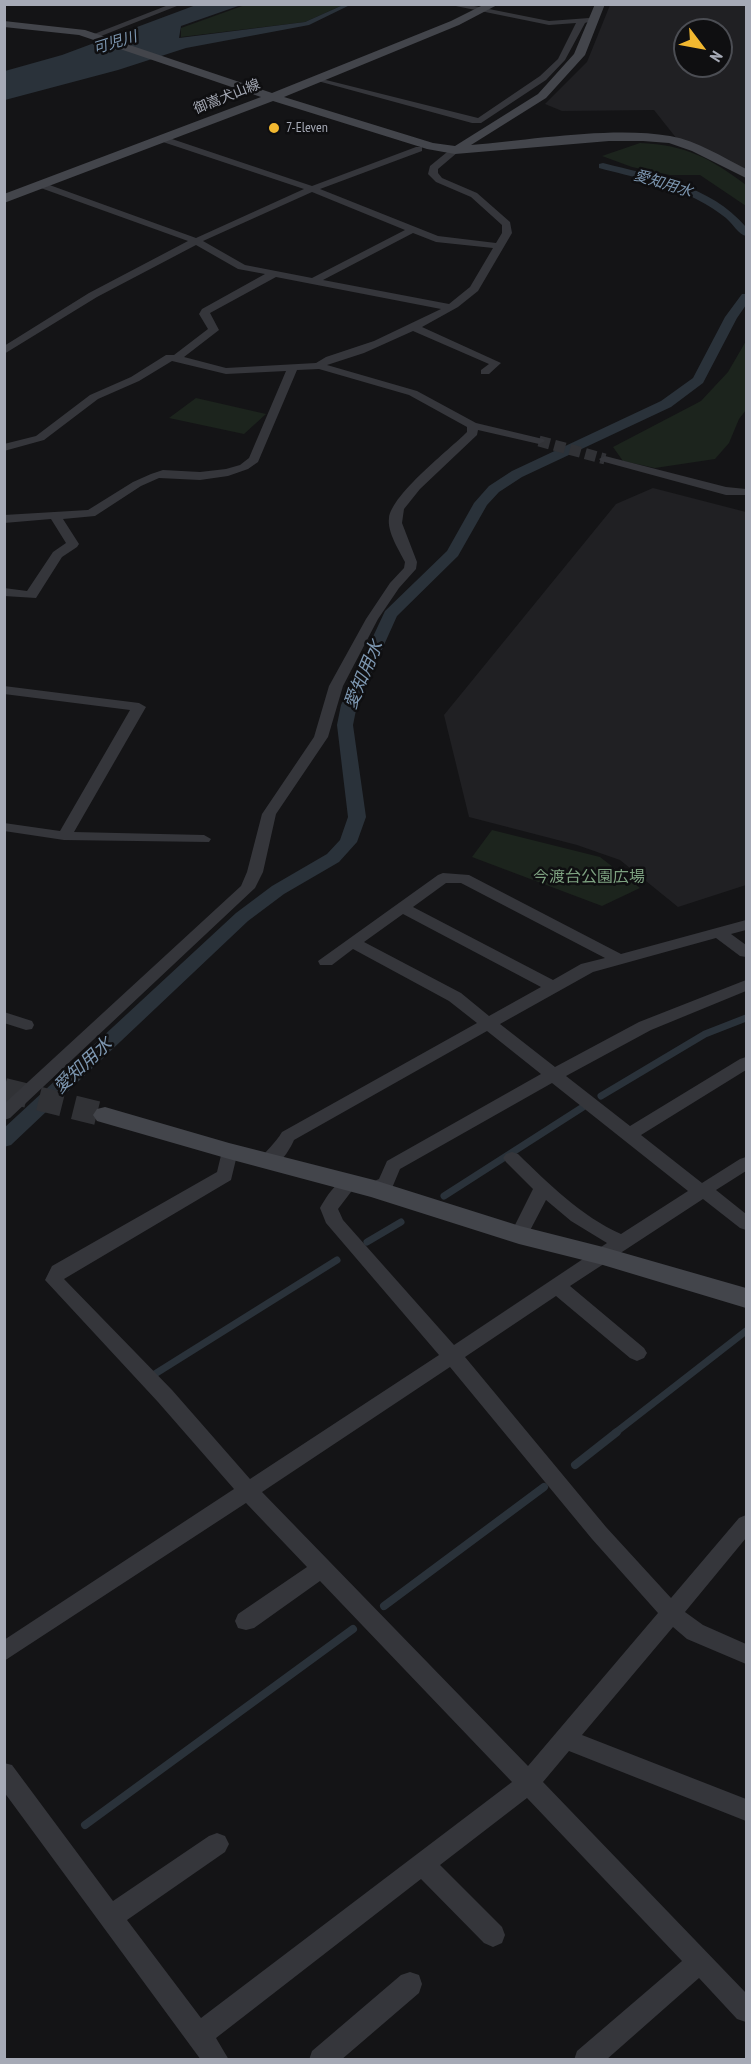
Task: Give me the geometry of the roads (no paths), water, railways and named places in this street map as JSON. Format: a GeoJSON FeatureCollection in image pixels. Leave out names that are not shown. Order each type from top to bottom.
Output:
{"type":"FeatureCollection","features":[{"type":"Feature","properties":{"kind":"street"},"geometry":{"type":"LineString","coordinates":[[95,37],[179,4]]}},
{"type":"Feature","properties":{"kind":"street"},"geometry":{"type":"LineString","coordinates":[[449,4],[549,23],[587,21]]}},
{"type":"Feature","properties":{"kind":"street"},"geometry":{"type":"LineString","coordinates":[[272,97],[483,11],[494,4]]}},
{"type":"Feature","properties":{"kind":"street"},"geometry":{"type":"LineString","coordinates":[[318,80],[475,121],[482,120],[543,78],[561,60],[600,4]]}},
{"type":"Feature","properties":{"kind":"street"},"geometry":{"type":"LineString","coordinates":[[319,366],[325,361],[365,349],[412,327],[463,300],[474,288],[507,233],[507,224],[474,195],[439,180],[433,174],[433,168],[455,150],[542,96],[579,55],[587,21]]}},
{"type":"Feature","properties":{"kind":"street","name":"御嵩犬山線"},"geometry":{"type":"LineString","coordinates":[[4,24],[66,29],[272,97]]}},
{"type":"Feature","properties":{"kind":"street"},"geometry":{"type":"LineString","coordinates":[[272,97],[432,146],[455,150],[609,137],[643,137],[670,140],[696,148],[747,174]]}},
{"type":"Feature","properties":{"kind":"street","name":"御嵩犬山線"},"geometry":{"type":"LineString","coordinates":[[4,199],[272,97]]}},
{"type":"Feature","properties":{"kind":"street"},"geometry":{"type":"LineString","coordinates":[[163,139],[312,189],[447,242],[499,246]]}},
{"type":"Feature","properties":{"kind":"street"},"geometry":{"type":"LineString","coordinates":[[4,351],[93,295],[196,241],[312,189],[419,149]]}},
{"type":"Feature","properties":{"kind":"street"},"geometry":{"type":"LineString","coordinates":[[41,185],[196,241],[233,264],[448,308]]}},
{"type":"Feature","properties":{"kind":"street"},"geometry":{"type":"LineString","coordinates":[[313,281],[412,230]]}},
{"type":"Feature","properties":{"kind":"street"},"geometry":{"type":"LineString","coordinates":[[176,357],[214,330],[204,314],[206,311],[273,274]]}},
{"type":"Feature","properties":{"kind":"street"},"geometry":{"type":"LineString","coordinates":[[412,327],[496,363],[485,372]]}},
{"type":"Feature","properties":{"kind":"street"},"geometry":{"type":"LineString","coordinates":[[4,448],[40,438],[94,397],[135,379],[164,359],[176,357],[226,371],[319,366],[413,393],[472,425],[539,441]]}},
{"type":"Feature","properties":{"kind":"street"},"geometry":{"type":"LineString","coordinates":[[4,519],[91,513],[137,484],[162,474],[200,476],[244,467],[254,460],[293,367]]}},
{"type":"Feature","properties":{"kind":"street"},"geometry":{"type":"LineString","coordinates":[[4,1114],[247,888],[255,872],[269,814],[321,737],[336,686],[372,619],[394,586],[410,569],[411,562],[395,520],[397,510],[406,496],[473,433],[472,425]]}},
{"type":"Feature","properties":{"kind":"street"},"geometry":{"type":"LineString","coordinates":[[604,459],[726,491],[747,492]]}},
{"type":"Feature","properties":{"kind":"street"},"geometry":{"type":"LineString","coordinates":[[4,592],[31,595],[57,555],[73,543],[56,517]]}},
{"type":"Feature","properties":{"kind":"street"},"geometry":{"type":"LineString","coordinates":[[4,690],[139,707],[64,836]]}},
{"type":"Feature","properties":{"kind":"street"},"geometry":{"type":"LineString","coordinates":[[4,826],[64,836],[204,839]]}},
{"type":"Feature","properties":{"kind":"street"},"geometry":{"type":"LineString","coordinates":[[326,961],[443,878],[465,878],[620,959]]}},
{"type":"Feature","properties":{"kind":"street"},"geometry":{"type":"LineString","coordinates":[[402,907],[554,987]]}},
{"type":"Feature","properties":{"kind":"street"},"geometry":{"type":"LineString","coordinates":[[268,1161],[281,1149],[288,1136],[587,968],[747,926]]}},
{"type":"Feature","properties":{"kind":"street"},"geometry":{"type":"LineString","coordinates":[[720,934],[747,952]]}},
{"type":"Feature","properties":{"kind":"street"},"geometry":{"type":"LineString","coordinates":[[352,942],[455,997],[628,1135],[747,1223]]}},
{"type":"Feature","properties":{"kind":"street"},"geometry":{"type":"LineString","coordinates":[[374,1190],[386,1183],[393,1165],[553,1075],[645,1026],[747,985]]}},
{"type":"Feature","properties":{"kind":"street"},"geometry":{"type":"LineString","coordinates":[[4,1017],[26,1025]]}},
{"type":"Feature","properties":{"kind":"street"},"geometry":{"type":"LineString","coordinates":[[628,1135],[747,1063]]}},
{"type":"Feature","properties":{"kind":"street"},"geometry":{"type":"LineString","coordinates":[[105,1115],[374,1190],[519,1235],[613,1249],[747,1298]]}},
{"type":"Feature","properties":{"kind":"street"},"geometry":{"type":"LineString","coordinates":[[229,1151],[225,1175],[59,1271],[54,1280],[165,1396],[249,1492],[747,2010]]}},
{"type":"Feature","properties":{"kind":"street"},"geometry":{"type":"LineString","coordinates":[[512,1158],[543,1188],[598,1232],[613,1249]]}},
{"type":"Feature","properties":{"kind":"street"},"geometry":{"type":"LineString","coordinates":[[4,1652],[613,1249],[747,1163]]}},
{"type":"Feature","properties":{"kind":"street"},"geometry":{"type":"LineString","coordinates":[[348,1184],[329,1208],[335,1223],[452,1356],[599,1533],[671,1613],[695,1632],[747,1654]]}},
{"type":"Feature","properties":{"kind":"street"},"geometry":{"type":"LineString","coordinates":[[519,1235],[543,1188]]}},
{"type":"Feature","properties":{"kind":"street"},"geometry":{"type":"LineString","coordinates":[[557,1286],[637,1353]]}},
{"type":"Feature","properties":{"kind":"street"},"geometry":{"type":"LineString","coordinates":[[199,2035],[528,1783],[747,1524]]}},
{"type":"Feature","properties":{"kind":"street"},"geometry":{"type":"LineString","coordinates":[[246,1621],[322,1568]]}},
{"type":"Feature","properties":{"kind":"street"},"geometry":{"type":"LineString","coordinates":[[565,1739],[747,1810]]}},
{"type":"Feature","properties":{"kind":"street"},"geometry":{"type":"LineString","coordinates":[[4,1773],[217,2060]]}},
{"type":"Feature","properties":{"kind":"street"},"geometry":{"type":"LineString","coordinates":[[112,1916],[217,1844]]}},
{"type":"Feature","properties":{"kind":"street"},"geometry":{"type":"LineString","coordinates":[[423,1865],[493,1935]]}},
{"type":"Feature","properties":{"kind":"street"},"geometry":{"type":"LineString","coordinates":[[586,2060],[700,1960]]}},
{"type":"Feature","properties":{"kind":"street"},"geometry":{"type":"LineString","coordinates":[[321,2060],[410,1984]]}},
{"type":"Feature","properties":{"kind":"water","name":"可児川"},"geometry":{"type":"Polygon","coordinates":[[[196,5],[241,5],[181,26],[179,38],[305,22],[343,5],[350,5],[309,25],[186,48],[118,70],[5,100],[5,71],[62,55],[196,5]]]}},
{"type":"Feature","properties":{"kind":"waterway","name":"愛知用水"},"geometry":{"type":"LineString","coordinates":[[603,166],[661,181],[700,196],[733,218],[746,233]]}},
{"type":"Feature","properties":{"kind":"waterway","name":"愛知用水"},"geometry":{"type":"LineString","coordinates":[[4,1140],[242,917],[278,890],[333,858],[348,842],[357,817],[345,725],[349,705],[390,614],[453,553],[481,503],[494,489],[517,474],[666,404],[698,380],[731,317],[746,297]]}},
{"type":"Feature","properties":{"kind":"waterway"},"geometry":{"type":"LineString","coordinates":[[601,1096],[705,1034],[746,1018]]}},
{"type":"Feature","properties":{"kind":"waterway"},"geometry":{"type":"LineString","coordinates":[[444,1196],[583,1107]]}},
{"type":"Feature","properties":{"kind":"waterway"},"geometry":{"type":"LineString","coordinates":[[367,1242],[401,1222]]}},
{"type":"Feature","properties":{"kind":"waterway"},"geometry":{"type":"LineString","coordinates":[[150,1377],[337,1260]]}},
{"type":"Feature","properties":{"kind":"waterway"},"geometry":{"type":"LineString","coordinates":[[615,1433],[746,1331]]}},
{"type":"Feature","properties":{"kind":"waterway"},"geometry":{"type":"LineString","coordinates":[[575,1465],[617,1432]]}},
{"type":"Feature","properties":{"kind":"waterway"},"geometry":{"type":"LineString","coordinates":[[384,1606],[544,1487]]}},
{"type":"Feature","properties":{"kind":"waterway"},"geometry":{"type":"LineString","coordinates":[[85,1825],[353,1629]]}},
{"type":"Feature","properties":{"kind":"tunnel"},"geometry":{"type":"LineString","coordinates":[[539,441],[605,459]]}},
{"type":"Feature","properties":{"kind":"tunnel"},"geometry":{"type":"LineString","coordinates":[[4,1090],[105,1115]]}},
{"type":"Feature","properties":{"kind":"place","name":"7-Eleven"},"geometry":{"type":"Point","coordinates":[274,128]}},
{"type":"Feature","properties":{"kind":"park label","name":"今渡台公園広場"},"geometry":{"type":"Point","coordinates":[589,877]}}]}
